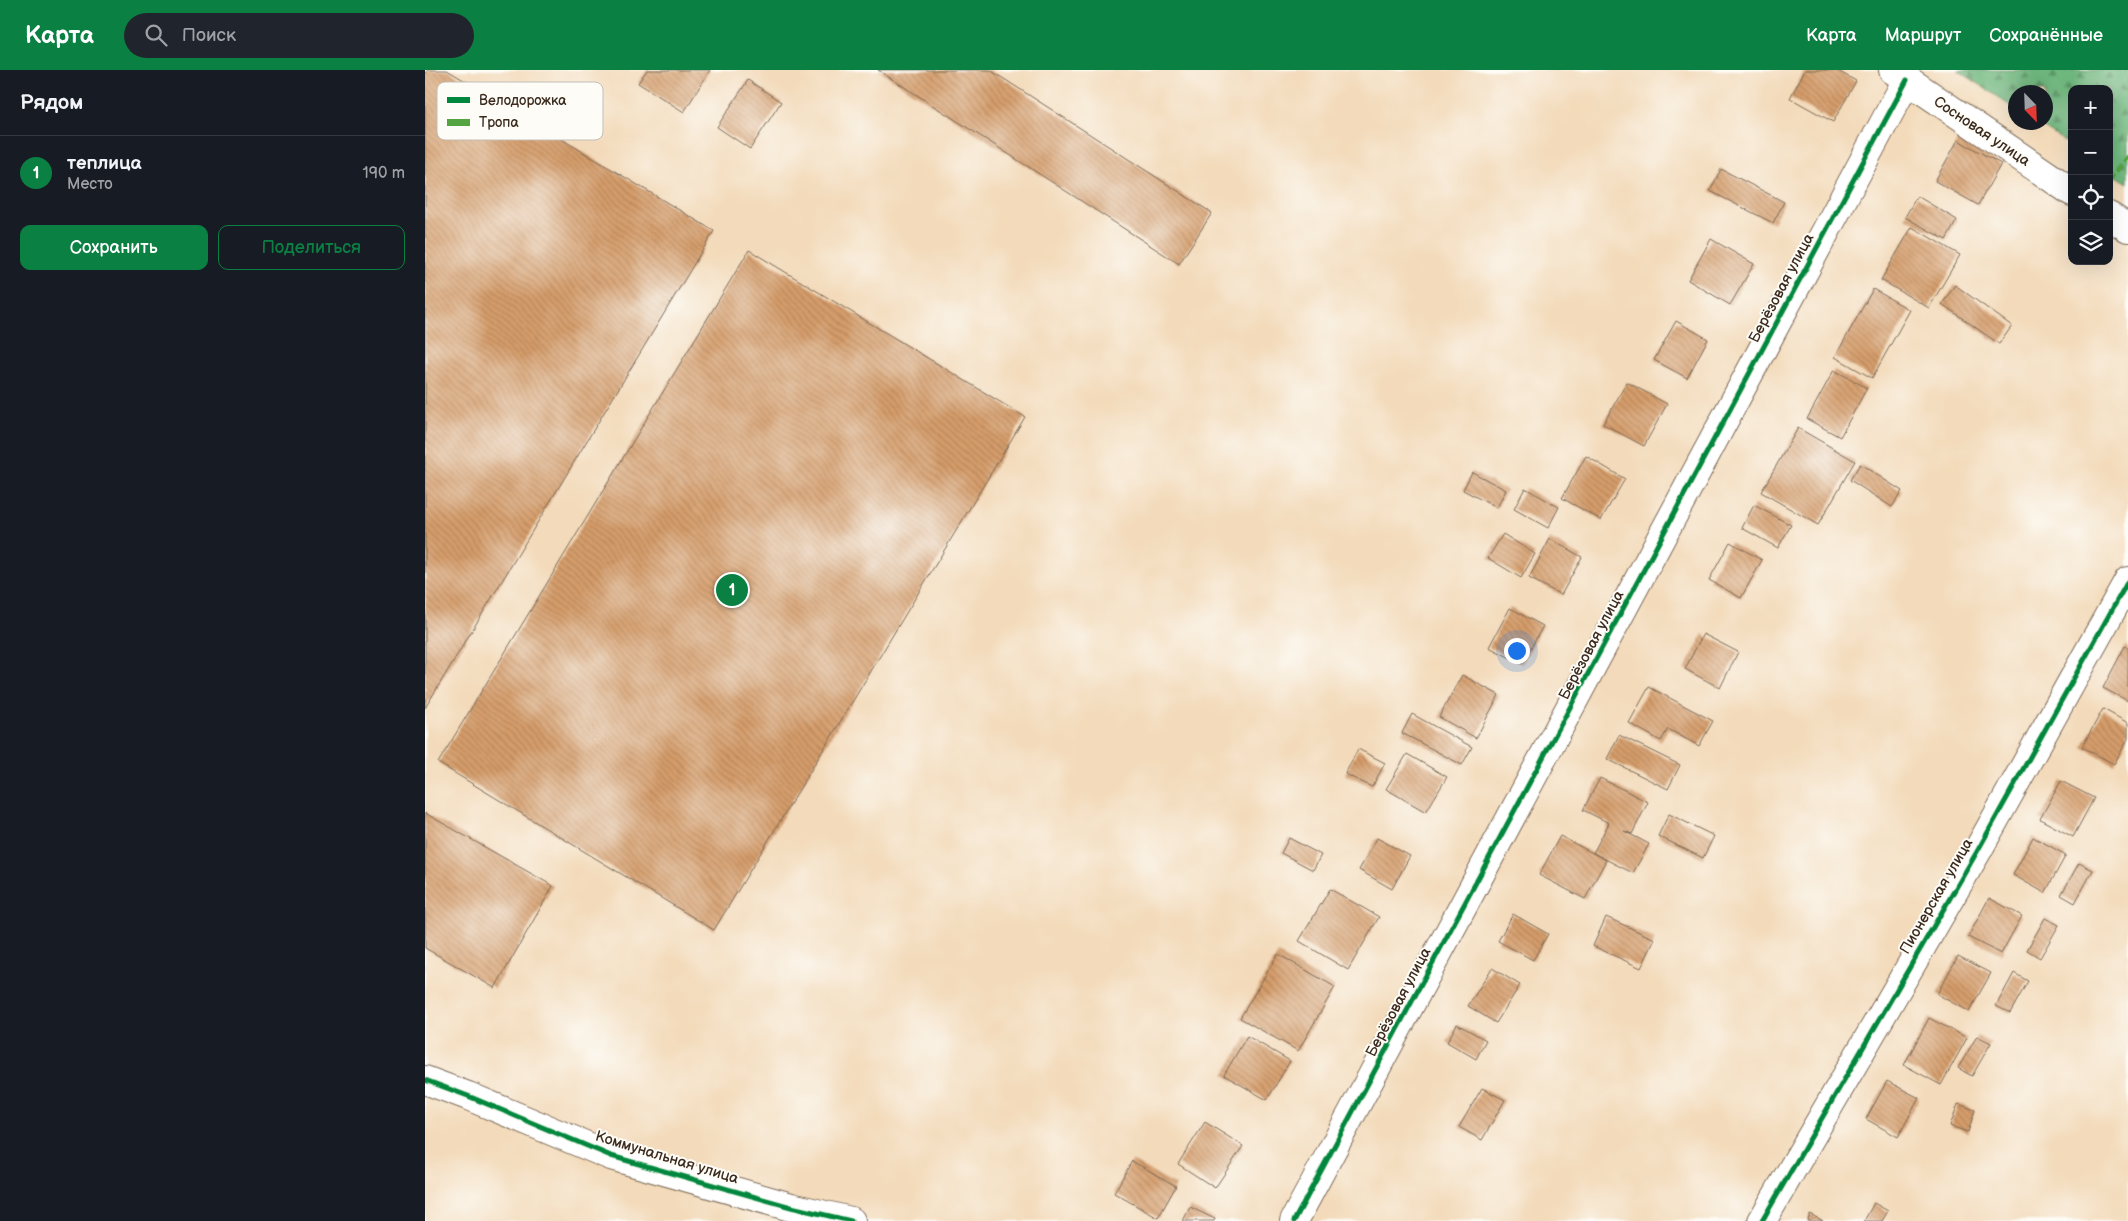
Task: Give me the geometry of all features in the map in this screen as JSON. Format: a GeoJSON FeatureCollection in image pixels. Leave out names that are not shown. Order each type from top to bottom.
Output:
{"type":"FeatureCollection","features":[{"type":"Feature","properties":{"kind":"street","name":"Сосновая улица"},"geometry":{"type":"LineString","coordinates":[[1900,75],[2068,189]]}},
{"type":"Feature","properties":{"kind":"street","name":"Берёзовая улица"},"geometry":{"type":"LineString","coordinates":[[1294,1221],[1900,75]]}},
{"type":"Feature","properties":{"kind":"street"},"geometry":{"type":"LineString","coordinates":[[2113,219],[2128,228]]}},
{"type":"Feature","properties":{"kind":"street","name":"Пионерская улица"},"geometry":{"type":"LineString","coordinates":[[1762,1221],[1978,850],[2128,581]]}},
{"type":"Feature","properties":{"kind":"street","name":"Коммунальная улица"},"geometry":{"type":"LineString","coordinates":[[425,1080],[611,1156],[791,1207],[851,1221]]}},
{"type":"Feature","properties":{"kind":"green space"},"geometry":{"type":"Polygon","coordinates":[[[1958,70],[2128,70],[2128,183],[2113,174],[2113,85],[2068,85],[2068,143],[2047,130],[2053,130],[2053,85],[2008,85],[2008,104],[1958,70]]]}},
{"type":"Feature","properties":{"kind":"building"},"geometry":{"type":"Polygon","coordinates":[[[428,70],[447,70],[467,82],[437,82],[437,140],[563,140],[714,231],[425,708],[425,75],[428,70]]]}},
{"type":"Feature","properties":{"kind":"building"},"geometry":{"type":"Polygon","coordinates":[[[647,70],[710,70],[684,112],[638,83],[647,70]]]}},
{"type":"Feature","properties":{"kind":"building"},"geometry":{"type":"Polygon","coordinates":[[[878,70],[990,70],[1212,213],[1179,264],[878,70]]]}},
{"type":"Feature","properties":{"kind":"building"},"geometry":{"type":"Polygon","coordinates":[[[1805,70],[1836,70],[1856,81],[1833,122],[1790,98],[1805,70]]]}},
{"type":"Feature","properties":{"kind":"building"},"geometry":{"type":"Polygon","coordinates":[[[748,80],[781,102],[750,149],[717,127],[748,80]]]}},
{"type":"Feature","properties":{"kind":"building"},"geometry":{"type":"Polygon","coordinates":[[[1958,140],[2001,164],[1978,205],[1935,181],[1958,140]]]}},
{"type":"Feature","properties":{"kind":"building"},"geometry":{"type":"Polygon","coordinates":[[[1721,169],[1784,202],[1773,223],[1710,191],[1721,169]]]}},
{"type":"Feature","properties":{"kind":"building"},"geometry":{"type":"Polygon","coordinates":[[[1917,196],[1957,220],[1946,240],[1905,217],[1917,196]]]}},
{"type":"Feature","properties":{"kind":"building"},"geometry":{"type":"Polygon","coordinates":[[[1912,227],[1960,255],[1929,308],[1881,280],[1912,227]]]}},
{"type":"Feature","properties":{"kind":"building"},"geometry":{"type":"Polygon","coordinates":[[[1711,239],[1754,264],[1730,305],[1688,280],[1711,239]]]}},
{"type":"Feature","properties":{"kind":"building"},"geometry":{"type":"Polygon","coordinates":[[[749,250],[1025,417],[714,930],[438,763],[749,250]]]}},
{"type":"Feature","properties":{"kind":"building"},"geometry":{"type":"Polygon","coordinates":[[[1955,285],[2012,326],[1999,344],[1942,304],[1955,285]]]}},
{"type":"Feature","properties":{"kind":"building"},"geometry":{"type":"Polygon","coordinates":[[[1873,289],[1910,310],[1872,378],[1835,357],[1873,289]]]}},
{"type":"Feature","properties":{"kind":"building"},"geometry":{"type":"Polygon","coordinates":[[[1676,321],[1708,339],[1687,378],[1654,360],[1676,321]]]}},
{"type":"Feature","properties":{"kind":"building"},"geometry":{"type":"Polygon","coordinates":[[[1834,370],[1867,388],[1840,437],[1807,419],[1834,370]]]}},
{"type":"Feature","properties":{"kind":"building"},"geometry":{"type":"Polygon","coordinates":[[[1627,382],[1667,404],[1644,446],[1603,424],[1627,382]]]}},
{"type":"Feature","properties":{"kind":"building"},"geometry":{"type":"Polygon","coordinates":[[[1798,428],[1855,461],[1818,525],[1761,492],[1798,428]]]}},
{"type":"Feature","properties":{"kind":"building"},"geometry":{"type":"Polygon","coordinates":[[[1586,456],[1625,479],[1601,520],[1562,498],[1586,456]]]}},
{"type":"Feature","properties":{"kind":"building"},"geometry":{"type":"Polygon","coordinates":[[[1860,464],[1902,491],[1892,507],[1850,480],[1860,464]]]}},
{"type":"Feature","properties":{"kind":"building"},"geometry":{"type":"Polygon","coordinates":[[[1472,472],[1506,490],[1497,508],[1463,490],[1472,472]]]}},
{"type":"Feature","properties":{"kind":"building"},"geometry":{"type":"Polygon","coordinates":[[[1525,488],[1559,507],[1548,528],[1514,509],[1525,488]]]}},
{"type":"Feature","properties":{"kind":"building"},"geometry":{"type":"Polygon","coordinates":[[[1754,505],[1791,525],[1778,548],[1742,528],[1754,505]]]}},
{"type":"Feature","properties":{"kind":"building"},"geometry":{"type":"Polygon","coordinates":[[[1503,534],[1535,554],[1521,578],[1488,558],[1503,534]]]}},
{"type":"Feature","properties":{"kind":"building"},"geometry":{"type":"Polygon","coordinates":[[[1550,539],[1582,557],[1561,595],[1529,578],[1550,539]]]}},
{"type":"Feature","properties":{"kind":"building"},"geometry":{"type":"Polygon","coordinates":[[[1730,542],[1762,560],[1741,598],[1709,580],[1730,542]]]}},
{"type":"Feature","properties":{"kind":"building"},"geometry":{"type":"Polygon","coordinates":[[[1510,608],[1543,626],[1522,664],[1489,647],[1510,608]]]}},
{"type":"Feature","properties":{"kind":"building"},"geometry":{"type":"Polygon","coordinates":[[[1703,634],[1738,652],[1720,688],[1685,669],[1703,634]]]}},
{"type":"Feature","properties":{"kind":"building"},"geometry":{"type":"Polygon","coordinates":[[[2125,646],[2128,648],[2128,701],[2103,688],[2125,646]]]}},
{"type":"Feature","properties":{"kind":"building"},"geometry":{"type":"Polygon","coordinates":[[[1462,675],[1499,695],[1476,738],[1439,717],[1462,675]]]}},
{"type":"Feature","properties":{"kind":"building"},"geometry":{"type":"Polygon","coordinates":[[[1649,687],[1713,721],[1699,746],[1668,729],[1661,741],[1629,723],[1649,687]]]}},
{"type":"Feature","properties":{"kind":"building"},"geometry":{"type":"Polygon","coordinates":[[[2103,709],[2128,723],[2128,739],[2114,764],[2082,747],[2103,709]]]}},
{"type":"Feature","properties":{"kind":"building"},"geometry":{"type":"Polygon","coordinates":[[[1412,714],[1472,747],[1462,765],[1402,733],[1412,714]]]}},
{"type":"Feature","properties":{"kind":"building"},"geometry":{"type":"Polygon","coordinates":[[[1619,735],[1680,765],[1668,789],[1607,759],[1619,735]]]}},
{"type":"Feature","properties":{"kind":"building"},"geometry":{"type":"Polygon","coordinates":[[[1358,749],[1385,763],[1372,787],[1345,774],[1358,749]]]}},
{"type":"Feature","properties":{"kind":"building"},"geometry":{"type":"Polygon","coordinates":[[[1407,754],[1447,777],[1426,812],[1386,789],[1407,754]]]}},
{"type":"Feature","properties":{"kind":"building"},"geometry":{"type":"Polygon","coordinates":[[[1600,778],[1648,802],[1632,834],[1624,831],[1649,844],[1633,873],[1593,853],[1609,823],[1583,810],[1600,778]]]}},
{"type":"Feature","properties":{"kind":"building"},"geometry":{"type":"Polygon","coordinates":[[[2061,781],[2094,798],[2073,837],[2040,819],[2061,781]]]}},
{"type":"Feature","properties":{"kind":"building"},"geometry":{"type":"Polygon","coordinates":[[[425,813],[553,886],[495,988],[425,948],[425,813]]]}},
{"type":"Feature","properties":{"kind":"building"},"geometry":{"type":"Polygon","coordinates":[[[1669,814],[1714,836],[1703,858],[1658,836],[1669,814]]]}},
{"type":"Feature","properties":{"kind":"building"},"geometry":{"type":"Polygon","coordinates":[[[1560,836],[1606,860],[1585,899],[1539,875],[1560,836]]]}},
{"type":"Feature","properties":{"kind":"building"},"geometry":{"type":"Polygon","coordinates":[[[2033,837],[2066,855],[2045,893],[2013,875],[2033,837]]]}},
{"type":"Feature","properties":{"kind":"building"},"geometry":{"type":"Polygon","coordinates":[[[1289,838],[1321,855],[1313,870],[1281,853],[1289,838]]]}},
{"type":"Feature","properties":{"kind":"building"},"geometry":{"type":"Polygon","coordinates":[[[1377,838],[1410,856],[1392,889],[1359,870],[1377,838]]]}},
{"type":"Feature","properties":{"kind":"building"},"geometry":{"type":"Polygon","coordinates":[[[2079,863],[2093,870],[2075,903],[2061,895],[2079,863]]]}},
{"type":"Feature","properties":{"kind":"building"},"geometry":{"type":"Polygon","coordinates":[[[1330,889],[1379,917],[1348,970],[1299,941],[1330,889]]]}},
{"type":"Feature","properties":{"kind":"building"},"geometry":{"type":"Polygon","coordinates":[[[1989,898],[2022,916],[2001,954],[1968,937],[1989,898]]]}},
{"type":"Feature","properties":{"kind":"building"},"geometry":{"type":"Polygon","coordinates":[[[1513,914],[1548,934],[1533,960],[1498,941],[1513,914]]]}},
{"type":"Feature","properties":{"kind":"building"},"geometry":{"type":"Polygon","coordinates":[[[1606,917],[1655,939],[1641,968],[1593,946],[1606,917]]]}},
{"type":"Feature","properties":{"kind":"building"},"geometry":{"type":"Polygon","coordinates":[[[2045,918],[2059,925],[2040,958],[2027,950],[2045,918]]]}},
{"type":"Feature","properties":{"kind":"building"},"geometry":{"type":"Polygon","coordinates":[[[1278,954],[1335,987],[1298,1051],[1240,1018],[1278,954]]]}},
{"type":"Feature","properties":{"kind":"building"},"geometry":{"type":"Polygon","coordinates":[[[1958,956],[1991,973],[1969,1012],[1937,994],[1958,956]]]}},
{"type":"Feature","properties":{"kind":"building"},"geometry":{"type":"Polygon","coordinates":[[[1492,968],[1520,985],[1496,1023],[1468,1006],[1492,968]]]}},
{"type":"Feature","properties":{"kind":"building"},"geometry":{"type":"Polygon","coordinates":[[[2014,973],[2028,981],[2010,1013],[1996,1006],[2014,973]]]}},
{"type":"Feature","properties":{"kind":"building"},"geometry":{"type":"Polygon","coordinates":[[[1929,1018],[1967,1038],[1941,1085],[1904,1065],[1929,1018]]]}},
{"type":"Feature","properties":{"kind":"building"},"geometry":{"type":"Polygon","coordinates":[[[1457,1024],[1486,1040],[1476,1059],[1447,1042],[1457,1024]]]}},
{"type":"Feature","properties":{"kind":"building"},"geometry":{"type":"Polygon","coordinates":[[[1247,1036],[1290,1061],[1267,1100],[1224,1075],[1247,1036]]]}},
{"type":"Feature","properties":{"kind":"building"},"geometry":{"type":"Polygon","coordinates":[[[1977,1036],[1991,1043],[1972,1076],[1958,1068],[1977,1036]]]}},
{"type":"Feature","properties":{"kind":"building"},"geometry":{"type":"Polygon","coordinates":[[[1887,1081],[1919,1098],[1898,1137],[1866,1119],[1887,1081]]]}},
{"type":"Feature","properties":{"kind":"building"},"geometry":{"type":"Polygon","coordinates":[[[1482,1088],[1505,1100],[1482,1140],[1459,1127],[1482,1088]]]}},
{"type":"Feature","properties":{"kind":"building"},"geometry":{"type":"Polygon","coordinates":[[[1958,1104],[1975,1110],[1968,1132],[1950,1126],[1958,1104]]]}},
{"type":"Feature","properties":{"kind":"building"},"geometry":{"type":"Polygon","coordinates":[[[1205,1122],[1243,1146],[1215,1188],[1178,1164],[1205,1122]]]}},
{"type":"Feature","properties":{"kind":"building"},"geometry":{"type":"Polygon","coordinates":[[[1132,1161],[1176,1186],[1158,1218],[1114,1193],[1132,1161]]]}},
{"type":"Feature","properties":{"kind":"building"},"geometry":{"type":"Polygon","coordinates":[[[1874,1203],[1888,1211],[1882,1221],[1864,1221],[1874,1203]]]}},
{"type":"Feature","properties":{"kind":"building"},"geometry":{"type":"Polygon","coordinates":[[[1190,1207],[1215,1219],[1214,1221],[1183,1221],[1190,1207]]]}},
{"type":"Feature","properties":{"kind":"building"},"geometry":{"type":"Polygon","coordinates":[[[1810,1214],[1823,1221],[1807,1221],[1810,1214]]]}},
{"type":"Feature","properties":{"kind":"marked path"},"geometry":{"type":"LineString","coordinates":[[2113,176],[2128,156]]}},
{"type":"Feature","properties":{"kind":"cycle path"},"geometry":{"type":"LineString","coordinates":[[1294,1221],[1907,80]]}},
{"type":"Feature","properties":{"kind":"cycle path"},"geometry":{"type":"LineString","coordinates":[[1762,1221],[1978,850],[2128,581]]}},
{"type":"Feature","properties":{"kind":"cycle path"},"geometry":{"type":"LineString","coordinates":[[425,1080],[611,1156],[791,1207],[851,1221]]}},
{"type":"Feature","properties":{"kind":"place","name":"теплица"},"geometry":{"type":"Point","coordinates":[732,590]}}]}
